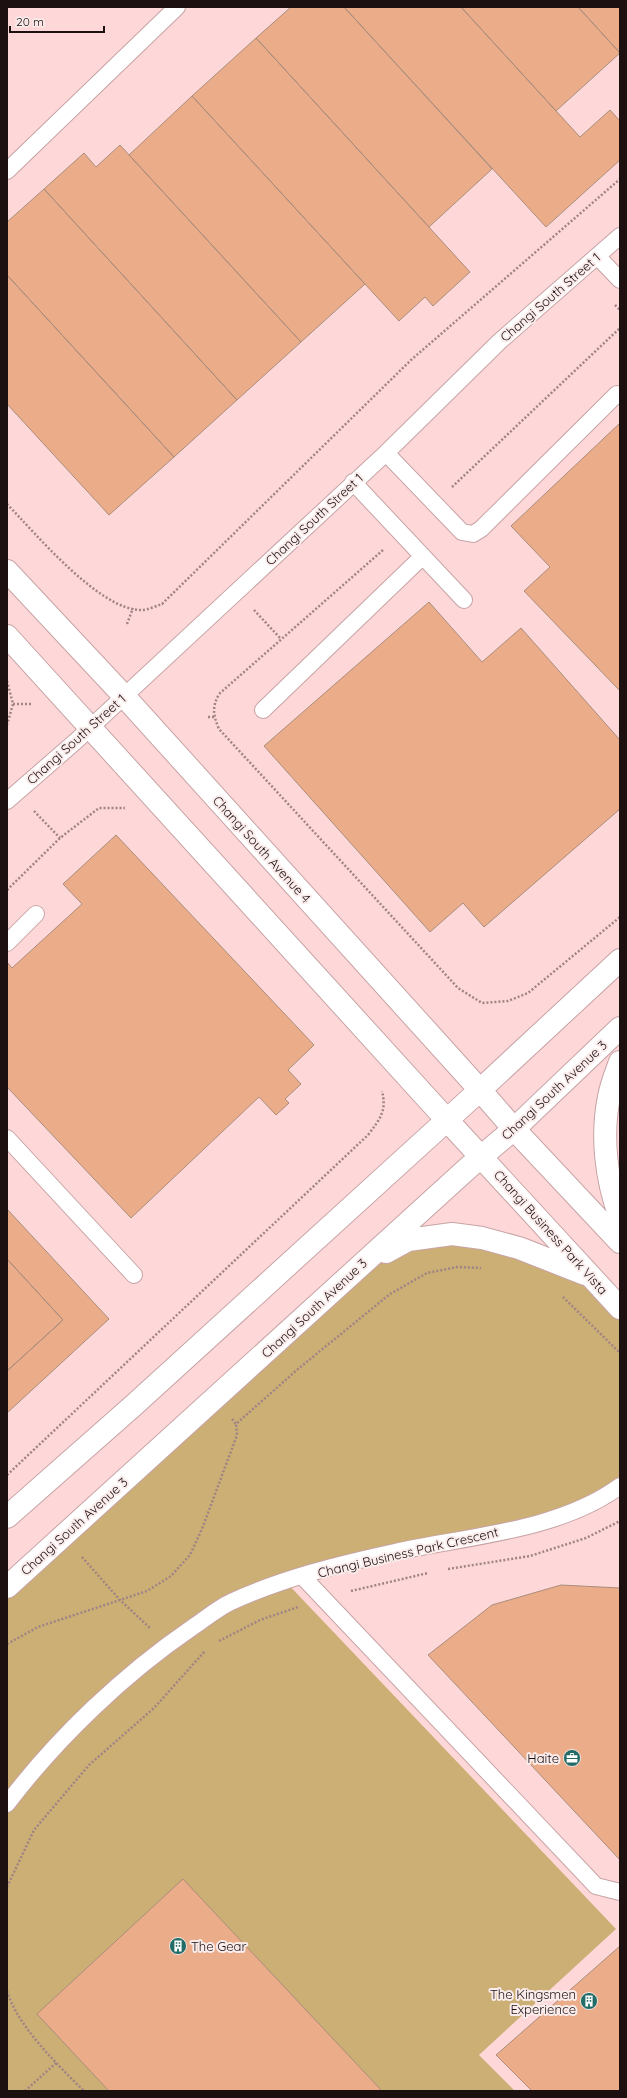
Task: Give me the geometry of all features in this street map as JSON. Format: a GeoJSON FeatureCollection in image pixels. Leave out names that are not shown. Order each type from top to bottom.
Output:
{"type":"FeatureCollection","features":[{"type":"Feature","properties":{"kind":"main road","name":"Changi South Avenue 4"},"geometry":{"type":"LineString","coordinates":[[7,570],[124,696],[514,1129]]}},
{"type":"Feature","properties":{"kind":"main road"},"geometry":{"type":"LineString","coordinates":[[7,636],[446,1119],[482,1156]]}},
{"type":"Feature","properties":{"kind":"main road"},"geometry":{"type":"LineString","coordinates":[[7,1517],[134,1405],[446,1119],[480,1090],[620,960]]}},
{"type":"Feature","properties":{"kind":"main road","name":"Changi South Avenue 3"},"geometry":{"type":"LineString","coordinates":[[7,1587],[361,1265],[514,1129],[620,1028]]}},
{"type":"Feature","properties":{"kind":"main road"},"geometry":{"type":"LineString","coordinates":[[620,1062],[609,1097],[605,1142],[608,1171],[620,1217]]}},
{"type":"Feature","properties":{"kind":"main road"},"geometry":{"type":"LineString","coordinates":[[514,1129],[620,1242]]}},
{"type":"Feature","properties":{"kind":"main road","name":"Changi Business Park Vista"},"geometry":{"type":"LineString","coordinates":[[482,1156],[620,1308]]}},
{"type":"Feature","properties":{"kind":"main road"},"geometry":{"type":"LineString","coordinates":[[361,1265],[408,1240],[452,1234],[482,1238],[519,1248],[590,1276]]}},
{"type":"Feature","properties":{"kind":"lane"},"geometry":{"type":"LineString","coordinates":[[7,171],[177,7]]}},
{"type":"Feature","properties":{"kind":"lane","name":"Changi South Street 1"},"geometry":{"type":"LineString","coordinates":[[12,797],[90,728],[353,482],[386,453],[500,341],[620,236]]}},
{"type":"Feature","properties":{"kind":"lane"},"geometry":{"type":"LineString","coordinates":[[597,256],[620,280]]}},
{"type":"Feature","properties":{"kind":"lane"},"geometry":{"type":"LineString","coordinates":[[386,453],[462,532],[473,534],[481,529],[617,394]]}},
{"type":"Feature","properties":{"kind":"lane"},"geometry":{"type":"LineString","coordinates":[[353,482],[464,600]]}},
{"type":"Feature","properties":{"kind":"lane"},"geometry":{"type":"LineString","coordinates":[[263,710],[423,556]]}},
{"type":"Feature","properties":{"kind":"lane"},"geometry":{"type":"LineString","coordinates":[[7,943],[36,914]]}},
{"type":"Feature","properties":{"kind":"lane"},"geometry":{"type":"LineString","coordinates":[[7,1138],[134,1275]]}},
{"type":"Feature","properties":{"kind":"lane","name":"Changi Business Park Crescent"},"geometry":{"type":"LineString","coordinates":[[7,1804],[26,1779],[68,1734],[126,1679],[169,1645],[230,1602],[284,1581],[396,1552],[549,1521],[603,1498],[620,1486]]}},
{"type":"Feature","properties":{"kind":"lane"},"geometry":{"type":"LineString","coordinates":[[302,1576],[596,1886],[620,1892]]}},
{"type":"Feature","properties":{"kind":"path"},"geometry":{"type":"LineString","coordinates":[[7,504],[71,569],[94,590],[115,604],[142,610],[162,604],[411,360],[620,179]]}},
{"type":"Feature","properties":{"kind":"path"},"geometry":{"type":"LineString","coordinates":[[435,503],[620,328]]}},
{"type":"Feature","properties":{"kind":"path"},"geometry":{"type":"LineString","coordinates":[[402,534],[219,694],[213,705],[214,717],[219,729],[458,988],[482,1003],[508,1001],[528,993],[620,917]]}},
{"type":"Feature","properties":{"kind":"path"},"geometry":{"type":"LineString","coordinates":[[236,591],[281,639]]}},
{"type":"Feature","properties":{"kind":"path"},"geometry":{"type":"LineString","coordinates":[[128,624],[132,608]]}},
{"type":"Feature","properties":{"kind":"path"},"geometry":{"type":"LineString","coordinates":[[7,681],[13,704],[7,725]]}},
{"type":"Feature","properties":{"kind":"path"},"geometry":{"type":"LineString","coordinates":[[13,704],[36,705]]}},
{"type":"Feature","properties":{"kind":"path"},"geometry":{"type":"LineString","coordinates":[[208,717],[214,717]]}},
{"type":"Feature","properties":{"kind":"path"},"geometry":{"type":"LineString","coordinates":[[12,797],[60,838]]}},
{"type":"Feature","properties":{"kind":"path"},"geometry":{"type":"LineString","coordinates":[[7,890],[60,838],[99,808],[118,807],[128,809]]}},
{"type":"Feature","properties":{"kind":"path"},"geometry":{"type":"LineString","coordinates":[[7,1475],[368,1135],[378,1121],[385,1104],[381,1084]]}},
{"type":"Feature","properties":{"kind":"path"},"geometry":{"type":"LineString","coordinates":[[236,1424],[298,1369],[390,1294],[427,1273],[457,1267],[486,1268]]}},
{"type":"Feature","properties":{"kind":"path"},"geometry":{"type":"LineString","coordinates":[[560,1295],[611,1342],[620,1353]]}},
{"type":"Feature","properties":{"kind":"path"},"geometry":{"type":"LineString","coordinates":[[7,1644],[38,1627],[147,1592],[171,1576],[190,1555],[202,1529],[237,1435],[236,1424],[216,1398]]}},
{"type":"Feature","properties":{"kind":"path"},"geometry":{"type":"LineString","coordinates":[[447,1570],[530,1556],[586,1538],[620,1521]]}},
{"type":"Feature","properties":{"kind":"path"},"geometry":{"type":"LineString","coordinates":[[215,1643],[260,1620],[323,1598],[432,1572]]}},
{"type":"Feature","properties":{"kind":"path"},"geometry":{"type":"LineString","coordinates":[[99,1577],[120,1600],[169,1645]]}},
{"type":"Feature","properties":{"kind":"path"},"geometry":{"type":"LineString","coordinates":[[7,1887],[34,1830],[39,1824],[89,1765],[154,1708],[209,1647]]}},
{"type":"Feature","properties":{"kind":"path"},"geometry":{"type":"LineString","coordinates":[[7,1991],[10,2001],[41,2047],[84,2091]]}},
{"type":"Feature","properties":{"kind":"path"},"geometry":{"type":"LineString","coordinates":[[24,2091],[56,2063]]}},
{"type":"Feature","properties":{"kind":"shaded area"},"geometry":{"type":"Polygon","coordinates":[[[452,1234],[590,1277],[620,1313],[620,1486],[548,1520],[284,1580],[616,1929],[479,2055],[515,2091],[7,2091],[7,1590],[362,1266],[452,1234]]]}},
{"type":"Feature","properties":{"kind":"building"},"geometry":{"type":"Polygon","coordinates":[[[291,7],[344,7],[492,169],[429,227],[256,38],[291,7]]]}},
{"type":"Feature","properties":{"kind":"building"},"geometry":{"type":"Polygon","coordinates":[[[344,7],[461,7],[580,137],[610,110],[620,121],[620,160],[546,227],[344,7]]]}},
{"type":"Feature","properties":{"kind":"building"},"geometry":{"type":"Polygon","coordinates":[[[461,7],[578,7],[620,53],[556,111],[461,7]]]}},
{"type":"Feature","properties":{"kind":"building"},"geometry":{"type":"Polygon","coordinates":[[[578,7],[620,7],[620,53],[578,7]]]}},
{"type":"Feature","properties":{"kind":"building"},"geometry":{"type":"Polygon","coordinates":[[[256,38],[470,272],[433,306],[425,297],[399,321],[192,96],[256,38]]]}},
{"type":"Feature","properties":{"kind":"building"},"geometry":{"type":"Polygon","coordinates":[[[192,96],[365,284],[301,342],[129,155],[192,96]]]}},
{"type":"Feature","properties":{"kind":"building"},"geometry":{"type":"Polygon","coordinates":[[[120,145],[301,342],[237,400],[44,189],[84,153],[96,167],[120,145]]]}},
{"type":"Feature","properties":{"kind":"building"},"geometry":{"type":"Polygon","coordinates":[[[44,189],[237,400],[174,457],[7,275],[7,222],[44,189]]]}},
{"type":"Feature","properties":{"kind":"building"},"geometry":{"type":"Polygon","coordinates":[[[7,275],[174,457],[109,515],[7,404],[7,275]]]}},
{"type":"Feature","properties":{"kind":"building"},"geometry":{"type":"Polygon","coordinates":[[[620,423],[620,691],[524,591],[550,567],[511,526],[620,423]]]}},
{"type":"Feature","properties":{"kind":"building"},"geometry":{"type":"Polygon","coordinates":[[[429,602],[482,662],[521,628],[620,740],[620,809],[484,927],[463,903],[430,932],[264,746],[429,602]]]}},
{"type":"Feature","properties":{"kind":"building"},"geometry":{"type":"Polygon","coordinates":[[[116,835],[314,1045],[288,1070],[301,1084],[285,1099],[289,1103],[276,1115],[259,1097],[131,1218],[7,1087],[7,962],[12,968],[82,904],[63,884],[116,835]]]}},
{"type":"Feature","properties":{"kind":"building"},"geometry":{"type":"Polygon","coordinates":[[[7,1209],[109,1319],[7,1413],[7,1371],[63,1320],[7,1259],[7,1209]]]}},
{"type":"Feature","properties":{"kind":"building"},"geometry":{"type":"Polygon","coordinates":[[[7,1259],[63,1320],[7,1371],[7,1259]]]}},
{"type":"Feature","properties":{"kind":"building","name":"Haite"},"geometry":{"type":"Polygon","coordinates":[[[561,1585],[620,1588],[620,1860],[428,1655],[492,1605],[561,1585]]]}},
{"type":"Feature","properties":{"kind":"building","name":"The Gear"},"geometry":{"type":"Polygon","coordinates":[[[183,1879],[382,2091],[109,2091],[37,2014],[183,1879]]]}},
{"type":"Feature","properties":{"kind":"building","name":"The Kingsmen Experience"},"geometry":{"type":"Polygon","coordinates":[[[620,1946],[620,2091],[532,2091],[496,2055],[620,1946]]]}},
{"type":"Feature","properties":{"kind":"place","name":"Haite"},"geometry":{"type":"Point","coordinates":[572,1758]}},
{"type":"Feature","properties":{"kind":"place","name":"The Gear"},"geometry":{"type":"Point","coordinates":[178,1946]}},
{"type":"Feature","properties":{"kind":"place","name":"The Kingsmen Experience"},"geometry":{"type":"Point","coordinates":[589,2001]}}]}
